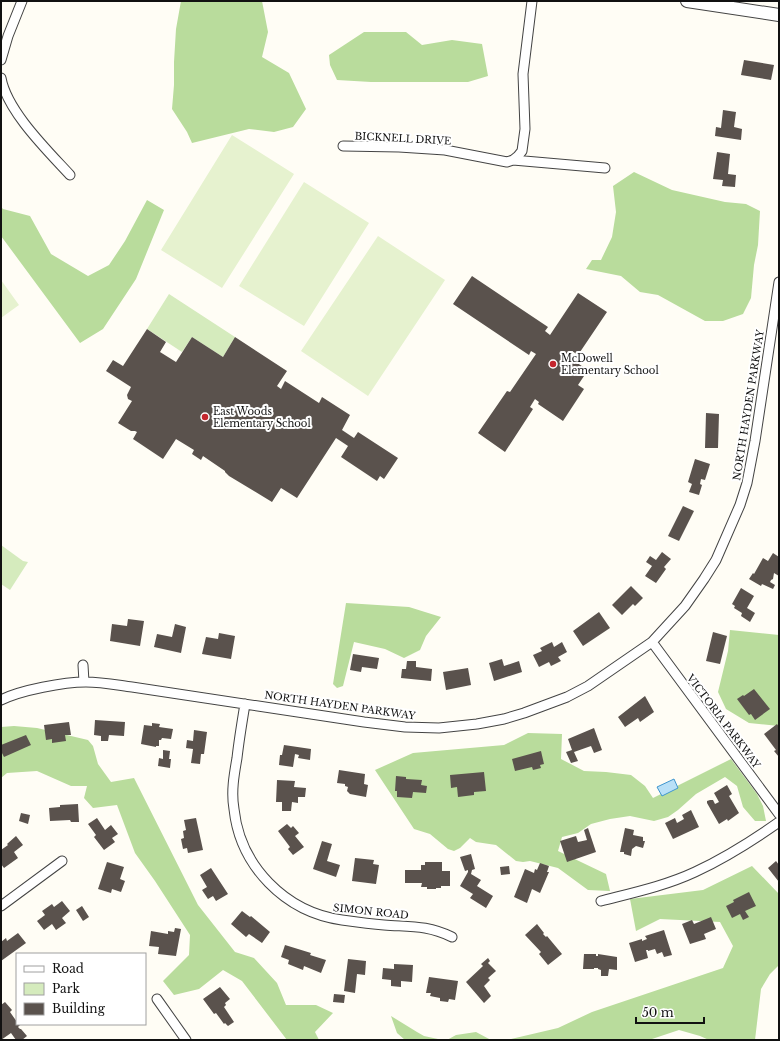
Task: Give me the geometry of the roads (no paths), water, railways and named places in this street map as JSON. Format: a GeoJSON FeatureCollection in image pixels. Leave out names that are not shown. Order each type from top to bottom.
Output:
{"type":"FeatureCollection","features":[{"type":"Feature","properties":{"kind":"street"},"geometry":{"type":"LineString","coordinates":[[1,60],[8,36],[22,1]]}},
{"type":"Feature","properties":{"kind":"street"},"geometry":{"type":"LineString","coordinates":[[513,160],[522,151],[525,129],[523,74],[532,1]]}},
{"type":"Feature","properties":{"kind":"street"},"geometry":{"type":"LineString","coordinates":[[687,1],[779,15]]}},
{"type":"Feature","properties":{"kind":"street"},"geometry":{"type":"LineString","coordinates":[[1,78],[2,84],[12,105],[31,131],[70,175]]}},
{"type":"Feature","properties":{"kind":"street","name":"BICKNELL DRIVE"},"geometry":{"type":"LineString","coordinates":[[342,146],[399,147],[445,150],[507,162],[513,160],[605,168]]}},
{"type":"Feature","properties":{"kind":"street","name":"NORTH HAYDEN PARKWAY"},"geometry":{"type":"LineString","coordinates":[[1,700],[30,690],[84,682],[132,686],[405,727],[439,728],[478,724],[504,719],[567,697],[588,686],[652,642],[685,606],[716,560],[740,506],[747,483],[779,282]]}},
{"type":"Feature","properties":{"kind":"street","name":"VICTORIA PARKWAY"},"geometry":{"type":"LineString","coordinates":[[652,642],[779,814]]}},
{"type":"Feature","properties":{"kind":"street"},"geometry":{"type":"LineString","coordinates":[[83,665],[84,682]]}},
{"type":"Feature","properties":{"kind":"street","name":"SIMON ROAD"},"geometry":{"type":"LineString","coordinates":[[245,704],[233,785],[234,809],[238,834],[246,852],[260,874],[283,896],[298,906],[323,916],[341,920],[382,925],[427,927],[452,937]]}},
{"type":"Feature","properties":{"kind":"street"},"geometry":{"type":"LineString","coordinates":[[601,901],[654,888],[693,873],[743,847],[779,822]]}},
{"type":"Feature","properties":{"kind":"street"},"geometry":{"type":"LineString","coordinates":[[1,906],[62,862]]}},
{"type":"Feature","properties":{"kind":"street"},"geometry":{"type":"LineString","coordinates":[[157,999],[186,1040]]}},
{"type":"Feature","properties":{"kind":"water"},"geometry":{"type":"Polygon","coordinates":[[[674,779],[678,788],[662,796],[657,787],[674,779]]]}},
{"type":"Feature","properties":{"kind":"place","name":"McDowell Elementary School"},"geometry":{"type":"Point","coordinates":[553,364]}},
{"type":"Feature","properties":{"kind":"place","name":"East Woods Elementary School"},"geometry":{"type":"Point","coordinates":[205,417]}}]}
